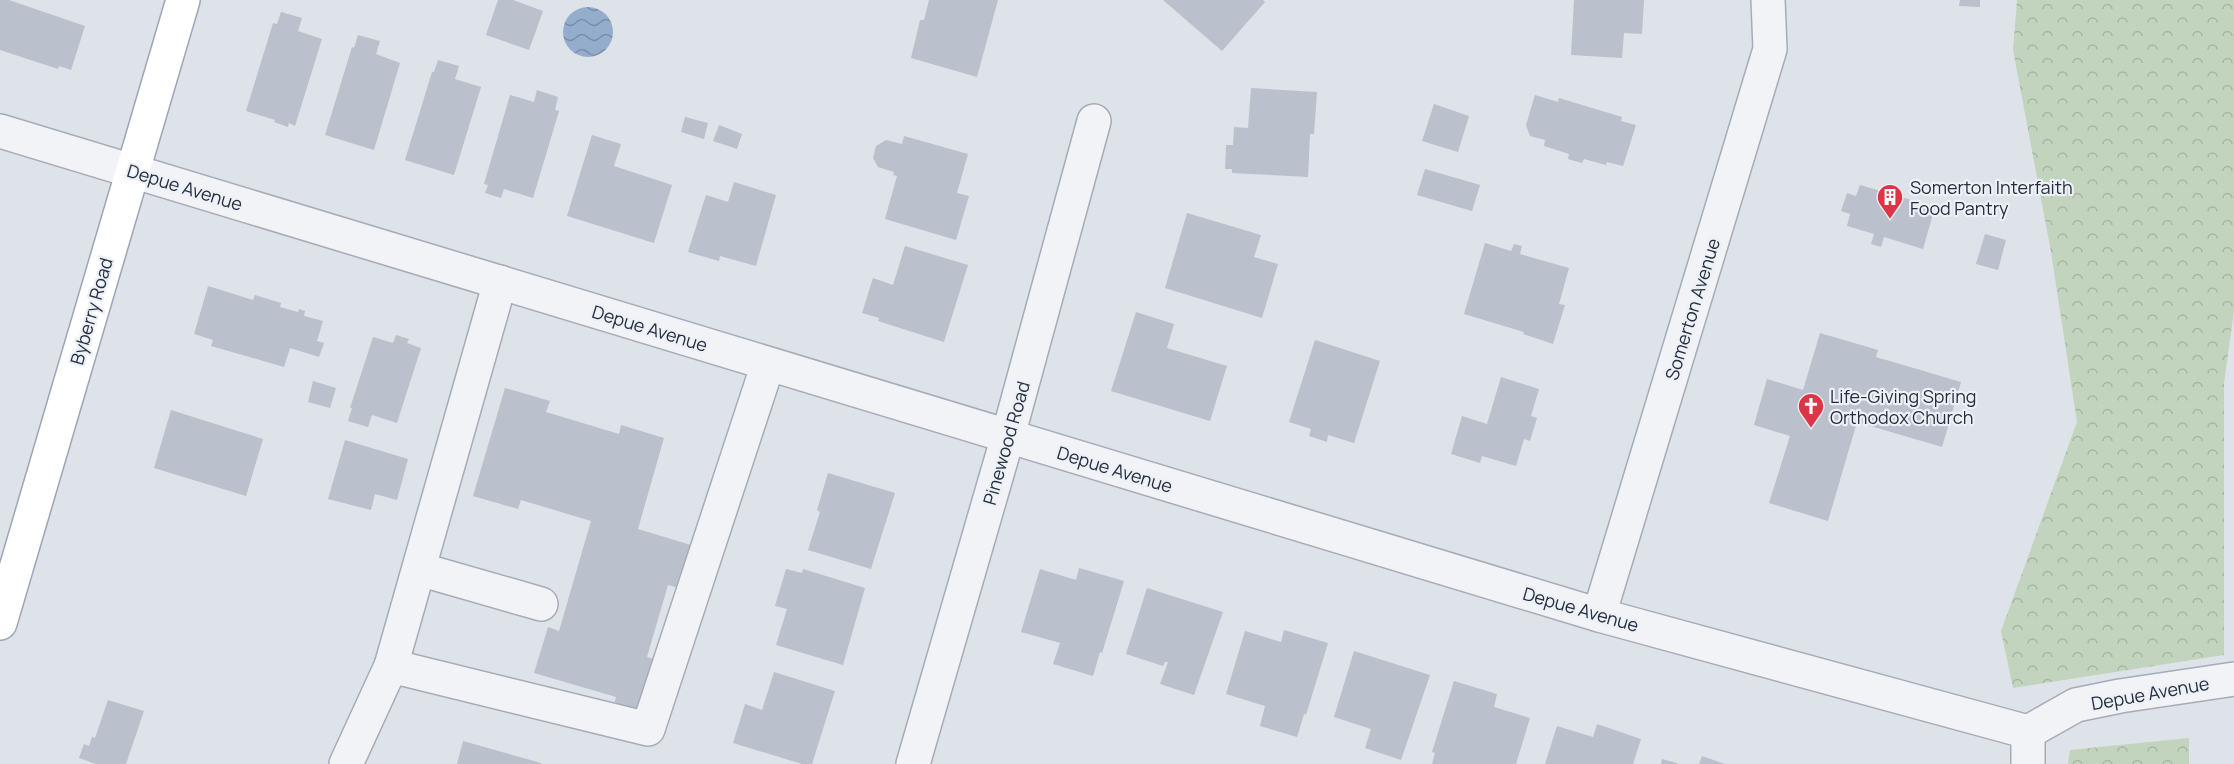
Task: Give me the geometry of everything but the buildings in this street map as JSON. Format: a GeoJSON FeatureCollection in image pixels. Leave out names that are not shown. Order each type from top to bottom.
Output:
{"type":"FeatureCollection","features":[{"type":"Feature","properties":{"kind":"main road","name":"Byberry Road"},"geometry":{"type":"LineString","coordinates":[[0,623],[183,0]]}},
{"type":"Feature","properties":{"kind":"street","name":"Somerton Avenue"},"geometry":{"type":"LineString","coordinates":[[1599,615],[1770,49],[1768,0]]}},
{"type":"Feature","properties":{"kind":"street","name":"Pinewood Road"},"geometry":{"type":"LineString","coordinates":[[913,764],[1008,436],[1094,121]]}},
{"type":"Feature","properties":{"kind":"street","name":"Depue Avenue"},"geometry":{"type":"LineString","coordinates":[[0,131],[1599,615],[2028,732],[2076,705],[2234,679]]}},
{"type":"Feature","properties":{"kind":"street"},"geometry":{"type":"LineString","coordinates":[[346,764],[391,666],[500,282]]}},
{"type":"Feature","properties":{"kind":"street"},"geometry":{"type":"LineString","coordinates":[[391,666],[648,729],[768,364]]}},
{"type":"Feature","properties":{"kind":"street"},"geometry":{"type":"LineString","coordinates":[[418,569],[541,604]]}},
{"type":"Feature","properties":{"kind":"street"},"geometry":{"type":"LineString","coordinates":[[2028,732],[2028,764]]}},
{"type":"Feature","properties":{"kind":"green space"},"geometry":{"type":"Polygon","coordinates":[[[2017,0],[2234,0],[2234,311],[2224,383],[2224,655],[2013,688],[2001,631],[2077,422],[2051,252],[2013,50],[2017,0]]]}},
{"type":"Feature","properties":{"kind":"green space"},"geometry":{"type":"Polygon","coordinates":[[[2189,738],[2189,764],[2068,764],[2070,750],[2189,738]]]}},
{"type":"Feature","properties":{"kind":"water"},"geometry":{"type":"Polygon","coordinates":[[[588,7],[602,11],[609,18],[613,32],[609,46],[602,53],[588,57],[574,53],[567,46],[563,32],[567,18],[574,11],[588,7]]]}},
{"type":"Feature","properties":{"kind":"place","name":"Somerton Interfaith Food Pantry"},"geometry":{"type":"Point","coordinates":[1890,220]}},
{"type":"Feature","properties":{"kind":"place","name":"Life-Giving Spring Orthodox Church"},"geometry":{"type":"Point","coordinates":[1811,429]}}]}
